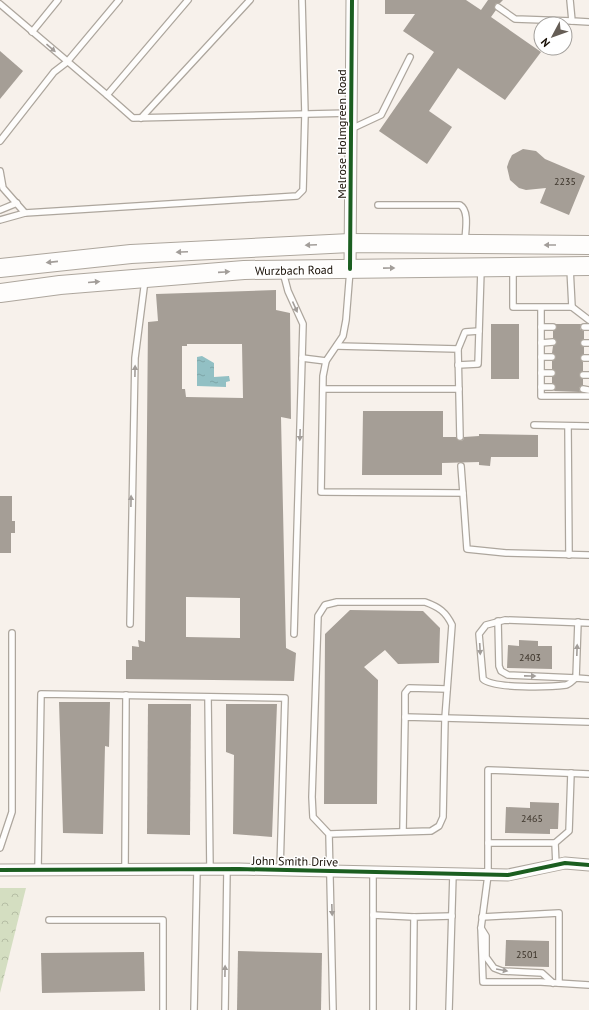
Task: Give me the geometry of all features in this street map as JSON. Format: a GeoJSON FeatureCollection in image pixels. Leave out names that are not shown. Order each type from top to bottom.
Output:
{"type":"FeatureCollection","features":[{"type":"Feature","properties":{"kind":"main road","name":"Wurzbach Road"},"geometry":{"type":"LineString","coordinates":[[0,268],[131,254],[350,243],[589,245]]}},
{"type":"Feature","properties":{"kind":"main road","name":"Wurzbach Road"},"geometry":{"type":"LineString","coordinates":[[0,293],[145,278],[244,270],[589,266]]}},
{"type":"Feature","properties":{"kind":"street","name":"Melrose Holmgreen Road"},"geometry":{"type":"LineString","coordinates":[[350,269],[352,0]]}},
{"type":"Feature","properties":{"kind":"street","name":"John Smith Drive"},"geometry":{"type":"LineString","coordinates":[[0,870],[280,870],[508,875],[565,863],[589,865]]}},
{"type":"Feature","properties":{"kind":"lane"},"geometry":{"type":"LineString","coordinates":[[32,32],[58,0]]}},
{"type":"Feature","properties":{"kind":"lane"},"geometry":{"type":"LineString","coordinates":[[0,141],[54,72],[67,62],[119,0]]}},
{"type":"Feature","properties":{"kind":"lane"},"geometry":{"type":"LineString","coordinates":[[107,95],[188,0]]}},
{"type":"Feature","properties":{"kind":"lane"},"geometry":{"type":"LineString","coordinates":[[141,118],[250,0]]}},
{"type":"Feature","properties":{"kind":"lane"},"geometry":{"type":"LineString","coordinates":[[0,220],[25,213],[297,196],[303,190],[305,114],[302,0]]}},
{"type":"Feature","properties":{"kind":"lane"},"geometry":{"type":"LineString","coordinates":[[570,0],[572,16]]}},
{"type":"Feature","properties":{"kind":"lane"},"geometry":{"type":"LineString","coordinates":[[0,4],[133,118],[351,113]]}},
{"type":"Feature","properties":{"kind":"lane"},"geometry":{"type":"LineString","coordinates":[[498,7],[514,19],[533,20]]}},
{"type":"Feature","properties":{"kind":"lane"},"geometry":{"type":"LineString","coordinates":[[573,21],[589,22]]}},
{"type":"Feature","properties":{"kind":"lane"},"geometry":{"type":"LineString","coordinates":[[351,129],[381,115],[410,57]]}},
{"type":"Feature","properties":{"kind":"lane"},"geometry":{"type":"LineString","coordinates":[[0,171],[3,188],[25,213]]}},
{"type":"Feature","properties":{"kind":"lane"},"geometry":{"type":"LineString","coordinates":[[0,210],[17,203]]}},
{"type":"Feature","properties":{"kind":"lane"},"geometry":{"type":"LineString","coordinates":[[378,205],[460,205],[466,213],[465,244]]}},
{"type":"Feature","properties":{"kind":"lane"},"geometry":{"type":"LineString","coordinates":[[570,266],[572,308]]}},
{"type":"Feature","properties":{"kind":"lane"},"geometry":{"type":"LineString","coordinates":[[458,364],[478,364],[481,267]]}},
{"type":"Feature","properties":{"kind":"lane"},"geometry":{"type":"LineString","coordinates":[[513,267],[513,307],[572,308],[589,320]]}},
{"type":"Feature","properties":{"kind":"lane"},"geometry":{"type":"LineString","coordinates":[[350,269],[346,320],[343,336],[326,361],[323,376],[321,492],[463,493]]}},
{"type":"Feature","properties":{"kind":"lane"},"geometry":{"type":"LineString","coordinates":[[282,270],[288,292],[303,324],[294,634]]}},
{"type":"Feature","properties":{"kind":"lane"},"geometry":{"type":"LineString","coordinates":[[130,624],[130,540],[135,358],[145,278]]}},
{"type":"Feature","properties":{"kind":"lane"},"geometry":{"type":"LineString","coordinates":[[541,308],[541,396],[589,396]]}},
{"type":"Feature","properties":{"kind":"lane"},"geometry":{"type":"LineString","coordinates":[[541,327],[553,327]]}},
{"type":"Feature","properties":{"kind":"lane"},"geometry":{"type":"LineString","coordinates":[[460,437],[458,349],[465,332],[479,331]]}},
{"type":"Feature","properties":{"kind":"lane"},"geometry":{"type":"LineString","coordinates":[[541,343],[553,342]]}},
{"type":"Feature","properties":{"kind":"lane"},"geometry":{"type":"LineString","coordinates":[[337,346],[458,349]]}},
{"type":"Feature","properties":{"kind":"lane"},"geometry":{"type":"LineString","coordinates":[[541,357],[552,357]]}},
{"type":"Feature","properties":{"kind":"lane"},"geometry":{"type":"LineString","coordinates":[[302,358],[326,361]]}},
{"type":"Feature","properties":{"kind":"lane"},"geometry":{"type":"LineString","coordinates":[[541,373],[552,373]]}},
{"type":"Feature","properties":{"kind":"lane"},"geometry":{"type":"LineString","coordinates":[[541,387],[552,387]]}},
{"type":"Feature","properties":{"kind":"lane"},"geometry":{"type":"LineString","coordinates":[[323,389],[459,389]]}},
{"type":"Feature","properties":{"kind":"lane"},"geometry":{"type":"LineString","coordinates":[[534,425],[589,426]]}},
{"type":"Feature","properties":{"kind":"lane"},"geometry":{"type":"LineString","coordinates":[[568,426],[569,555]]}},
{"type":"Feature","properties":{"kind":"lane"},"geometry":{"type":"LineString","coordinates":[[461,466],[467,550],[589,555]]}},
{"type":"Feature","properties":{"kind":"lane"},"geometry":{"type":"LineString","coordinates":[[329,834],[431,831],[440,826],[443,817],[445,718],[452,625],[448,615],[437,606],[425,602],[337,602],[325,605],[318,616],[312,797],[313,817],[329,834],[333,1010]]}},
{"type":"Feature","properties":{"kind":"lane"},"geometry":{"type":"LineString","coordinates":[[498,621],[499,666],[501,671],[508,675],[589,679]]}},
{"type":"Feature","properties":{"kind":"lane"},"geometry":{"type":"LineString","coordinates":[[576,678],[567,685],[502,686],[487,683],[483,679],[479,634],[486,625],[498,621],[589,623]]}},
{"type":"Feature","properties":{"kind":"lane"},"geometry":{"type":"LineString","coordinates":[[576,678],[578,622]]}},
{"type":"Feature","properties":{"kind":"lane"},"geometry":{"type":"LineString","coordinates":[[0,848],[12,812],[12,633]]}},
{"type":"Feature","properties":{"kind":"lane"},"geometry":{"type":"LineString","coordinates":[[403,831],[405,693],[409,688],[447,689]]}},
{"type":"Feature","properties":{"kind":"lane"},"geometry":{"type":"LineString","coordinates":[[38,870],[41,694],[285,698],[280,870]]}},
{"type":"Feature","properties":{"kind":"lane"},"geometry":{"type":"LineString","coordinates":[[125,869],[126,695]]}},
{"type":"Feature","properties":{"kind":"lane"},"geometry":{"type":"LineString","coordinates":[[208,697],[210,870]]}},
{"type":"Feature","properties":{"kind":"lane"},"geometry":{"type":"LineString","coordinates":[[405,717],[506,718],[589,722]]}},
{"type":"Feature","properties":{"kind":"lane"},"geometry":{"type":"LineString","coordinates":[[589,774],[488,770],[488,875],[481,928],[483,982],[589,985]]}},
{"type":"Feature","properties":{"kind":"lane"},"geometry":{"type":"LineString","coordinates":[[488,843],[555,843],[569,831],[571,773]]}},
{"type":"Feature","properties":{"kind":"lane"},"geometry":{"type":"LineString","coordinates":[[555,843],[556,865]]}},
{"type":"Feature","properties":{"kind":"lane"},"geometry":{"type":"LineString","coordinates":[[194,1010],[197,870]]}},
{"type":"Feature","properties":{"kind":"lane"},"geometry":{"type":"LineString","coordinates":[[225,1010],[227,870]]}},
{"type":"Feature","properties":{"kind":"lane"},"geometry":{"type":"LineString","coordinates":[[373,872],[373,1010]]}},
{"type":"Feature","properties":{"kind":"lane"},"geometry":{"type":"LineString","coordinates":[[449,1010],[453,874]]}},
{"type":"Feature","properties":{"kind":"lane"},"geometry":{"type":"LineString","coordinates":[[482,917],[559,913],[556,983]]}},
{"type":"Feature","properties":{"kind":"lane"},"geometry":{"type":"LineString","coordinates":[[373,915],[414,917],[452,916]]}},
{"type":"Feature","properties":{"kind":"lane"},"geometry":{"type":"LineString","coordinates":[[413,1010],[414,917]]}},
{"type":"Feature","properties":{"kind":"lane"},"geometry":{"type":"LineString","coordinates":[[49,920],[163,920],[163,1010]]}},
{"type":"Feature","properties":{"kind":"lane"},"geometry":{"type":"LineString","coordinates":[[481,928],[486,936],[486,958],[494,968],[502,971],[542,973],[556,983]]}},
{"type":"Feature","properties":{"kind":"green space"},"geometry":{"type":"Polygon","coordinates":[[[0,888],[26,888],[0,993],[0,888]]]}},
{"type":"Feature","properties":{"kind":"water"},"geometry":{"type":"Polygon","coordinates":[[[202,356],[214,363],[214,377],[229,376],[230,381],[226,382],[226,387],[197,386],[197,357],[202,356]]]}},
{"type":"Feature","properties":{"kind":"building"},"geometry":{"type":"Polygon","coordinates":[[[385,0],[466,0],[481,10],[488,0],[503,0],[500,3],[495,4],[496,10],[491,17],[533,46],[533,56],[538,56],[505,100],[458,68],[429,111],[452,127],[427,164],[379,131],[434,52],[403,31],[415,14],[385,14],[385,0]]]}},
{"type":"Feature","properties":{"kind":"building"},"geometry":{"type":"Polygon","coordinates":[[[0,51],[23,71],[0,99],[0,51]]]}},
{"type":"Feature","properties":{"kind":"building"},"geometry":{"type":"Polygon","coordinates":[[[523,149],[536,151],[545,159],[585,176],[569,215],[540,203],[546,188],[526,190],[519,188],[510,180],[507,167],[509,161],[512,155],[523,149]]]}},
{"type":"Feature","properties":{"kind":"building"},"geometry":{"type":"Polygon","coordinates":[[[276,290],[276,310],[290,313],[291,419],[281,417],[286,648],[296,653],[294,681],[126,679],[126,660],[132,660],[132,646],[139,647],[138,640],[145,642],[148,322],[158,321],[156,294],[276,290]],[[187,344],[187,346],[182,346],[182,389],[185,389],[186,397],[243,398],[242,344],[187,344]],[[186,597],[186,637],[240,638],[240,598],[186,597]]]}},
{"type":"Feature","properties":{"kind":"building"},"geometry":{"type":"Polygon","coordinates":[[[491,324],[519,324],[519,379],[491,379],[491,324]]]}},
{"type":"Feature","properties":{"kind":"building"},"geometry":{"type":"Polygon","coordinates":[[[555,324],[581,324],[580,329],[584,331],[584,339],[580,343],[584,347],[584,354],[580,358],[583,362],[583,371],[579,375],[583,379],[583,385],[579,388],[580,392],[554,391],[556,387],[552,383],[552,377],[556,373],[552,369],[552,361],[556,357],[552,353],[553,346],[557,342],[553,338],[553,331],[557,327],[555,324]]]}},
{"type":"Feature","properties":{"kind":"building"},"geometry":{"type":"Polygon","coordinates":[[[363,411],[443,411],[443,437],[456,437],[460,441],[463,440],[464,437],[479,436],[479,434],[538,435],[538,457],[491,457],[490,466],[479,465],[479,462],[442,463],[442,475],[362,475],[363,411]]]}},
{"type":"Feature","properties":{"kind":"building"},"geometry":{"type":"Polygon","coordinates":[[[0,496],[12,496],[12,521],[15,521],[15,533],[11,533],[11,553],[0,553],[0,496]]]}},
{"type":"Feature","properties":{"kind":"building"},"geometry":{"type":"Polygon","coordinates":[[[350,610],[423,611],[440,628],[439,663],[398,664],[385,650],[364,667],[378,680],[377,804],[324,804],[325,634],[350,610]]]}},
{"type":"Feature","properties":{"kind":"building"},"geometry":{"type":"Polygon","coordinates":[[[519,640],[538,641],[538,646],[552,646],[552,669],[507,668],[508,645],[519,646],[519,640]]]}},
{"type":"Feature","properties":{"kind":"building"},"geometry":{"type":"Polygon","coordinates":[[[59,702],[110,702],[109,747],[105,746],[103,834],[63,833],[59,702]]]}},
{"type":"Feature","properties":{"kind":"building"},"geometry":{"type":"Polygon","coordinates":[[[148,704],[191,704],[190,835],[147,834],[148,704]]]}},
{"type":"Feature","properties":{"kind":"building"},"geometry":{"type":"Polygon","coordinates":[[[226,704],[277,704],[272,837],[233,834],[234,755],[226,752],[226,704]]]}},
{"type":"Feature","properties":{"kind":"building"},"geometry":{"type":"Polygon","coordinates":[[[530,802],[559,803],[558,829],[550,829],[550,834],[505,833],[506,807],[530,808],[530,802]]]}},
{"type":"Feature","properties":{"kind":"building"},"geometry":{"type":"Polygon","coordinates":[[[506,940],[549,941],[549,967],[505,966],[506,940]]]}},
{"type":"Feature","properties":{"kind":"building"},"geometry":{"type":"Polygon","coordinates":[[[238,951],[322,953],[321,1010],[237,1010],[238,951]]]}},
{"type":"Feature","properties":{"kind":"building"},"geometry":{"type":"Polygon","coordinates":[[[144,952],[145,991],[42,993],[41,953],[144,952]]]}},
{"type":"Feature","properties":{"kind":"cycle path"},"geometry":{"type":"LineString","coordinates":[[350,269],[352,0]]}},
{"type":"Feature","properties":{"kind":"cycle path"},"geometry":{"type":"LineString","coordinates":[[0,870],[239,869],[508,875],[565,863],[589,865]]}}]}
